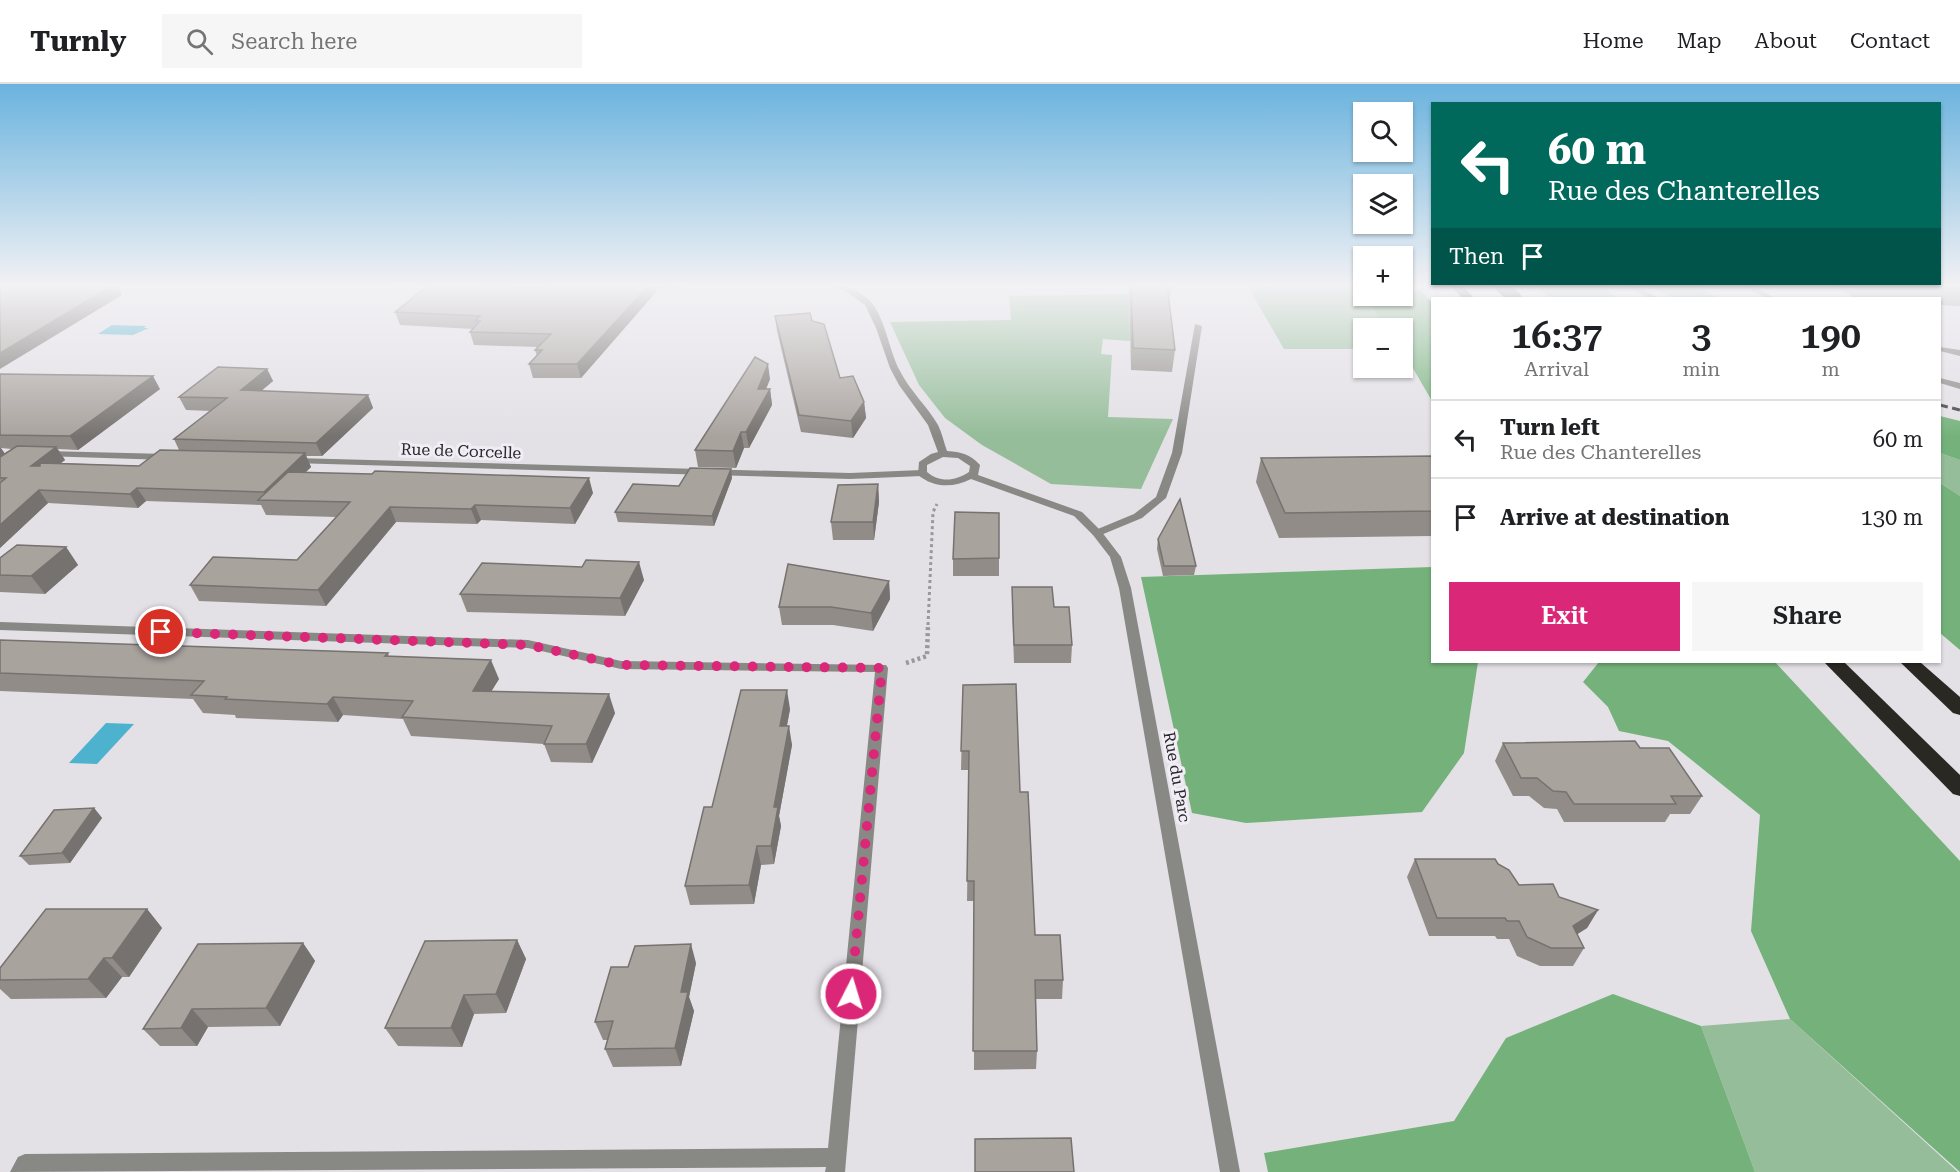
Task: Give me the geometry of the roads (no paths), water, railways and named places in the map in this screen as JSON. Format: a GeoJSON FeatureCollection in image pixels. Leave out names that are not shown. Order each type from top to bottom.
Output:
{"type":"FeatureCollection","features":[{"type":"Feature","properties":{"kind":"highway"},"geometry":{"type":"LineString","coordinates":[[1834,663],[1960,788]]}},
{"type":"Feature","properties":{"kind":"highway"},"geometry":{"type":"LineString","coordinates":[[1910,663],[1960,708]]}},
{"type":"Feature","properties":{"kind":"street"},"geometry":{"type":"LineString","coordinates":[[882,335],[894,368],[903,385],[933,425],[944,454]]}},
{"type":"Feature","properties":{"kind":"street"},"geometry":{"type":"LineString","coordinates":[[1097,533],[1138,516],[1161,498],[1178,453],[1197,335]]}},
{"type":"Feature","properties":{"kind":"street"},"geometry":{"type":"LineString","coordinates":[[1941,349],[1960,353]]}},
{"type":"Feature","properties":{"kind":"street"},"geometry":{"type":"LineString","coordinates":[[1941,381],[1960,386]]}},
{"type":"Feature","properties":{"kind":"street"},"geometry":{"type":"LineString","coordinates":[[35,453],[175,458]]}},
{"type":"Feature","properties":{"kind":"street"},"geometry":{"type":"LineString","coordinates":[[944,454],[960,455],[971,460],[975,468],[971,476],[950,483],[933,481],[922,473],[922,464],[927,459],[944,454]]}},
{"type":"Feature","properties":{"kind":"street","name":"Rue de Corcelle"},"geometry":{"type":"LineString","coordinates":[[280,461],[850,476],[922,473]]}},
{"type":"Feature","properties":{"kind":"street","name":"Rue du Parc"},"geometry":{"type":"LineString","coordinates":[[971,476],[1078,514],[1097,533],[1115,557],[1125,588],[1230,1172]]}},
{"type":"Feature","properties":{"kind":"street"},"geometry":{"type":"LineString","coordinates":[[0,626],[528,645],[621,665],[882,668],[835,1165],[204,1167],[25,1164],[20,1172]]}},
{"type":"Feature","properties":{"kind":"water"},"geometry":{"type":"Polygon","coordinates":[[[106,723],[134,724],[97,764],[69,763],[106,723]]]}},
{"type":"Feature","properties":{"kind":"railway"},"geometry":{"type":"LineString","coordinates":[[1941,405],[1960,410]]}}]}
